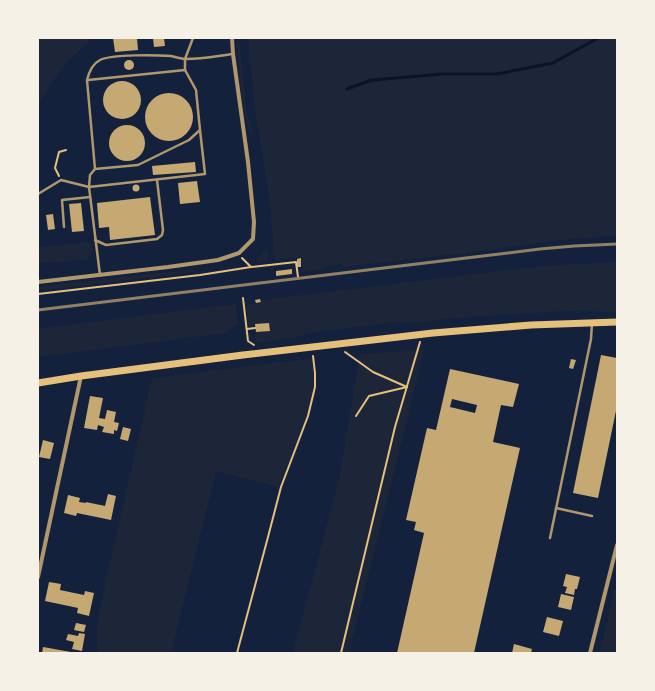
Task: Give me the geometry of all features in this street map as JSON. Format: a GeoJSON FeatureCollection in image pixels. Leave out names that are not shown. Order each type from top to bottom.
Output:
{"type":"FeatureCollection","features":[{"type":"Feature","properties":{"kind":"main road"},"geometry":{"type":"LineString","coordinates":[[38,383],[256,353],[422,334],[531,325],[617,322]]}},
{"type":"Feature","properties":{"kind":"street"},"geometry":{"type":"LineString","coordinates":[[38,282],[218,260],[239,253],[253,239],[254,222],[232,38]]}},
{"type":"Feature","properties":{"kind":"street"},"geometry":{"type":"LineString","coordinates":[[38,577],[81,376]]}},
{"type":"Feature","properties":{"kind":"street"},"geometry":{"type":"LineString","coordinates":[[590,653],[617,545]]}},
{"type":"Feature","properties":{"kind":"lane"},"geometry":{"type":"LineString","coordinates":[[38,194],[61,180],[89,187],[205,174],[196,90],[185,70],[185,59],[193,38]]}},
{"type":"Feature","properties":{"kind":"lane"},"geometry":{"type":"LineString","coordinates":[[100,275],[89,187],[90,175],[95,169],[88,80],[89,72],[94,64],[107,58],[142,55],[171,56],[185,59],[233,54]]}},
{"type":"Feature","properties":{"kind":"lane"},"geometry":{"type":"LineString","coordinates":[[88,80],[185,70]]}},
{"type":"Feature","properties":{"kind":"lane"},"geometry":{"type":"LineString","coordinates":[[95,169],[138,165],[188,140],[200,130]]}},
{"type":"Feature","properties":{"kind":"lane"},"geometry":{"type":"LineString","coordinates":[[95,240],[106,245],[157,239],[162,235],[163,230],[157,180]]}},
{"type":"Feature","properties":{"kind":"lane"},"geometry":{"type":"LineString","coordinates":[[64,227],[62,200],[90,197]]}},
{"type":"Feature","properties":{"kind":"lane"},"geometry":{"type":"LineString","coordinates":[[550,538],[591,339],[592,322]]}},
{"type":"Feature","properties":{"kind":"lane"},"geometry":{"type":"LineString","coordinates":[[556,508],[592,516]]}},
{"type":"Feature","properties":{"kind":"path"},"geometry":{"type":"LineString","coordinates":[[61,180],[55,168],[59,152],[66,150]]}},
{"type":"Feature","properties":{"kind":"path"},"geometry":{"type":"LineString","coordinates":[[239,253],[251,268]]}},
{"type":"Feature","properties":{"kind":"path"},"geometry":{"type":"LineString","coordinates":[[38,294],[296,262],[298,277]]}},
{"type":"Feature","properties":{"kind":"path"},"geometry":{"type":"LineString","coordinates":[[292,272],[297,271]]}},
{"type":"Feature","properties":{"kind":"path"},"geometry":{"type":"LineString","coordinates":[[243,298],[248,341],[255,345],[256,353]]}},
{"type":"Feature","properties":{"kind":"path"},"geometry":{"type":"LineString","coordinates":[[247,329],[255,328]]}},
{"type":"Feature","properties":{"kind":"path"},"geometry":{"type":"LineString","coordinates":[[341,653],[395,427],[422,334]]}},
{"type":"Feature","properties":{"kind":"path"},"geometry":{"type":"LineString","coordinates":[[337,344],[345,352],[373,372],[407,387]]}},
{"type":"Feature","properties":{"kind":"path"},"geometry":{"type":"LineString","coordinates":[[237,653],[281,487],[308,416],[315,388],[312,347]]}},
{"type":"Feature","properties":{"kind":"path"},"geometry":{"type":"LineString","coordinates":[[356,416],[368,396],[407,387]]}},
{"type":"Feature","properties":{"kind":"shaded area"},"geometry":{"type":"Polygon","coordinates":[[[38,38],[92,38],[62,67],[39,103],[38,103],[38,38]]]}},
{"type":"Feature","properties":{"kind":"shaded area"},"geometry":{"type":"Polygon","coordinates":[[[239,38],[247,115],[253,134],[250,133],[245,116],[241,91],[237,40],[239,38]]]}},
{"type":"Feature","properties":{"kind":"shaded area"},"geometry":{"type":"Polygon","coordinates":[[[248,38],[617,38],[617,236],[556,241],[342,267],[341,264],[325,266],[325,269],[303,272],[301,257],[275,260],[269,195],[256,115],[248,38]]]}},
{"type":"Feature","properties":{"kind":"shaded area"},"geometry":{"type":"Polygon","coordinates":[[[90,242],[92,254],[87,260],[38,263],[38,247],[90,242]]]}},
{"type":"Feature","properties":{"kind":"shaded area"},"geometry":{"type":"Polygon","coordinates":[[[267,248],[267,261],[256,262],[256,261],[267,248]]]}},
{"type":"Feature","properties":{"kind":"shaded area"},"geometry":{"type":"Polygon","coordinates":[[[617,262],[617,312],[567,311],[466,317],[411,323],[396,322],[307,333],[299,337],[259,342],[256,339],[256,332],[270,331],[269,323],[249,325],[246,305],[262,303],[262,300],[508,270],[556,265],[617,262]]]}},
{"type":"Feature","properties":{"kind":"shaded area"},"geometry":{"type":"Polygon","coordinates":[[[194,269],[194,272],[38,291],[38,287],[194,269]]]}},
{"type":"Feature","properties":{"kind":"shaded area"},"geometry":{"type":"Polygon","coordinates":[[[236,304],[238,325],[225,333],[38,357],[38,329],[236,304]]]}},
{"type":"Feature","properties":{"kind":"shaded area"},"geometry":{"type":"Polygon","coordinates":[[[424,350],[349,653],[293,653],[339,480],[360,354],[424,350]]]}},
{"type":"Feature","properties":{"kind":"shaded area"},"geometry":{"type":"Polygon","coordinates":[[[313,358],[315,387],[308,416],[279,487],[216,471],[171,653],[97,653],[98,617],[152,378],[313,358]]]}},
{"type":"Feature","properties":{"kind":"shaded area"},"geometry":{"type":"Polygon","coordinates":[[[617,577],[617,653],[600,653],[616,583],[617,577]]]}},
{"type":"Feature","properties":{"kind":"building"},"geometry":{"type":"Polygon","coordinates":[[[113,38],[137,38],[138,50],[115,52],[113,38]]]}},
{"type":"Feature","properties":{"kind":"building"},"geometry":{"type":"Polygon","coordinates":[[[153,38],[164,38],[165,46],[154,47],[153,38]]]}},
{"type":"Feature","properties":{"kind":"building"},"geometry":{"type":"Polygon","coordinates":[[[129,60],[134,65],[129,70],[124,65],[129,60]]]}},
{"type":"Feature","properties":{"kind":"building"},"geometry":{"type":"Polygon","coordinates":[[[118,81],[126,81],[133,84],[138,89],[141,100],[138,111],[133,116],[126,119],[118,119],[111,116],[106,111],[103,104],[103,96],[106,89],[111,84],[118,81]]]}},
{"type":"Feature","properties":{"kind":"building"},"geometry":{"type":"Polygon","coordinates":[[[164,93],[174,93],[183,97],[189,103],[192,108],[192,126],[183,137],[174,141],[164,141],[155,137],[149,131],[145,122],[145,112],[149,103],[155,97],[164,93]]]}},
{"type":"Feature","properties":{"kind":"building"},"geometry":{"type":"Polygon","coordinates":[[[127,125],[140,130],[145,143],[140,156],[127,161],[114,156],[109,143],[114,130],[127,125]]]}},
{"type":"Feature","properties":{"kind":"building"},"geometry":{"type":"Polygon","coordinates":[[[195,162],[196,172],[153,175],[152,166],[195,162]]]}},
{"type":"Feature","properties":{"kind":"building"},"geometry":{"type":"Polygon","coordinates":[[[197,181],[200,202],[180,204],[178,183],[197,181]]]}},
{"type":"Feature","properties":{"kind":"building"},"geometry":{"type":"Polygon","coordinates":[[[136,184],[139,185],[139,191],[136,192],[133,191],[132,188],[133,185],[136,184]]]}},
{"type":"Feature","properties":{"kind":"building"},"geometry":{"type":"Polygon","coordinates":[[[150,197],[155,235],[110,240],[109,227],[99,228],[97,203],[150,197]]]}},
{"type":"Feature","properties":{"kind":"building"},"geometry":{"type":"Polygon","coordinates":[[[81,203],[84,231],[72,232],[69,204],[81,203]]]}},
{"type":"Feature","properties":{"kind":"building"},"geometry":{"type":"Polygon","coordinates":[[[53,214],[55,229],[48,230],[46,215],[53,214]]]}},
{"type":"Feature","properties":{"kind":"building"},"geometry":{"type":"Polygon","coordinates":[[[301,258],[301,267],[297,267],[297,259],[301,258]]]}},
{"type":"Feature","properties":{"kind":"building"},"geometry":{"type":"Polygon","coordinates":[[[292,269],[292,274],[276,276],[276,271],[292,269]]]}},
{"type":"Feature","properties":{"kind":"building"},"geometry":{"type":"Polygon","coordinates":[[[260,299],[261,302],[256,303],[255,300],[260,299]]]}},
{"type":"Feature","properties":{"kind":"building"},"geometry":{"type":"Polygon","coordinates":[[[269,323],[270,331],[256,332],[255,324],[269,323]]]}},
{"type":"Feature","properties":{"kind":"building"},"geometry":{"type":"Polygon","coordinates":[[[601,355],[617,358],[617,406],[598,498],[573,493],[601,355]]]}},
{"type":"Feature","properties":{"kind":"building"},"geometry":{"type":"Polygon","coordinates":[[[571,359],[576,360],[573,369],[569,368],[571,359]]]}},
{"type":"Feature","properties":{"kind":"building"},"geometry":{"type":"Polygon","coordinates":[[[450,369],[519,384],[513,407],[501,405],[493,442],[520,448],[474,653],[397,653],[424,533],[414,530],[416,522],[406,520],[427,428],[436,430],[450,369]],[[452,399],[450,407],[475,413],[477,405],[452,399]]]}},
{"type":"Feature","properties":{"kind":"building"},"geometry":{"type":"Polygon","coordinates":[[[90,396],[103,398],[99,418],[105,419],[107,410],[116,412],[114,422],[119,423],[117,431],[114,430],[114,434],[102,432],[104,427],[98,425],[97,430],[84,428],[90,396]]]}},
{"type":"Feature","properties":{"kind":"building"},"geometry":{"type":"Polygon","coordinates":[[[123,427],[131,429],[128,441],[120,439],[123,427]]]}},
{"type":"Feature","properties":{"kind":"building"},"geometry":{"type":"Polygon","coordinates":[[[43,440],[54,443],[50,459],[39,457],[43,440]]]}},
{"type":"Feature","properties":{"kind":"building"},"geometry":{"type":"Polygon","coordinates":[[[108,494],[116,496],[111,520],[77,513],[76,516],[64,513],[68,495],[80,498],[79,502],[105,506],[108,494]]]}},
{"type":"Feature","properties":{"kind":"building"},"geometry":{"type":"Polygon","coordinates":[[[566,574],[580,577],[574,595],[565,593],[567,587],[563,586],[566,574]]]}},
{"type":"Feature","properties":{"kind":"building"},"geometry":{"type":"Polygon","coordinates":[[[49,582],[61,584],[60,590],[84,595],[85,591],[94,593],[89,616],[77,613],[78,608],[45,601],[49,582]]]}},
{"type":"Feature","properties":{"kind":"building"},"geometry":{"type":"Polygon","coordinates":[[[561,594],[574,597],[571,610],[558,607],[561,594]]]}},
{"type":"Feature","properties":{"kind":"building"},"geometry":{"type":"Polygon","coordinates":[[[547,617],[563,621],[559,636],[543,632],[547,617]]]}},
{"type":"Feature","properties":{"kind":"building"},"geometry":{"type":"Polygon","coordinates":[[[76,623],[86,625],[84,632],[74,630],[76,623]]]}},
{"type":"Feature","properties":{"kind":"building"},"geometry":{"type":"Polygon","coordinates":[[[79,633],[85,634],[82,651],[72,649],[74,642],[66,640],[68,634],[78,636],[79,633]]]}},
{"type":"Feature","properties":{"kind":"building"},"geometry":{"type":"Polygon","coordinates":[[[514,644],[532,649],[531,653],[512,653],[514,644]]]}},
{"type":"Feature","properties":{"kind":"building"},"geometry":{"type":"Polygon","coordinates":[[[43,647],[71,652],[71,653],[42,653],[43,647]]]}},
{"type":"Feature","properties":{"kind":"waterway"},"geometry":{"type":"LineString","coordinates":[[347,89],[372,80],[443,74],[497,74],[553,63],[598,38]]}},
{"type":"Feature","properties":{"kind":"railway"},"geometry":{"type":"LineString","coordinates":[[38,310],[540,249],[617,244]]}}]}
